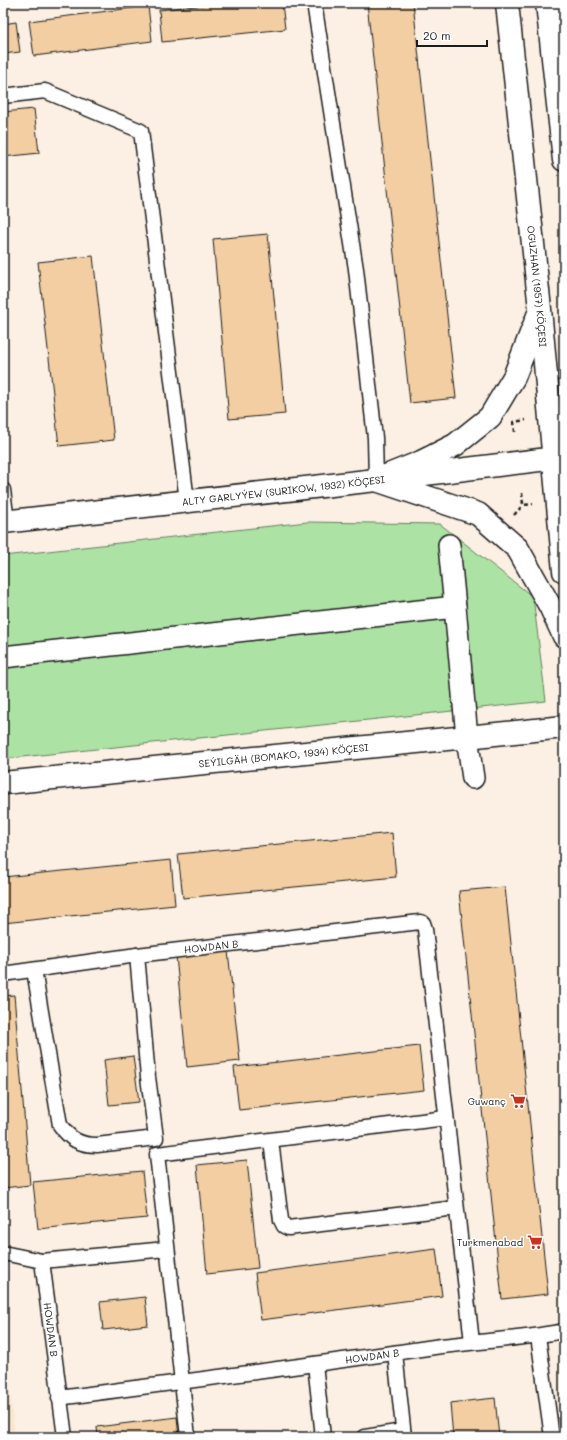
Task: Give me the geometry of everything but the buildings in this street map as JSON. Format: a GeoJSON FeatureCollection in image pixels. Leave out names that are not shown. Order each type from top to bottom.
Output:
{"type":"FeatureCollection","features":[{"type":"Feature","properties":{"kind":"main road","name":"OGUZHAN (1957) KÖÇESI"},"geometry":{"type":"LineString","coordinates":[[507,3],[540,309],[559,457],[564,571]]}},
{"type":"Feature","properties":{"kind":"main road"},"geometry":{"type":"LineString","coordinates":[[553,4],[564,160]]}},
{"type":"Feature","properties":{"kind":"main road"},"geometry":{"type":"LineString","coordinates":[[376,480],[421,462],[455,445],[490,417],[514,377],[540,309]]}},
{"type":"Feature","properties":{"kind":"main road","name":"ALTY GARLYÝEW (SURIKOW, 1932) KÖÇESI"},"geometry":{"type":"LineString","coordinates":[[5,522],[376,480],[559,457]]}},
{"type":"Feature","properties":{"kind":"main road"},"geometry":{"type":"LineString","coordinates":[[376,480],[478,514],[495,528],[518,549],[545,596],[564,636]]}},
{"type":"Feature","properties":{"kind":"main road","name":"SEÝILGÄH (BOMAKO, 1934) KÖÇESI"},"geometry":{"type":"LineString","coordinates":[[3,783],[564,726]]}},
{"type":"Feature","properties":{"kind":"street"},"geometry":{"type":"LineString","coordinates":[[449,545],[467,737],[473,778]]}},
{"type":"Feature","properties":{"kind":"street"},"geometry":{"type":"LineString","coordinates":[[3,658],[455,607]]}},
{"type":"Feature","properties":{"kind":"lane"},"geometry":{"type":"LineString","coordinates":[[314,3],[356,269],[375,438],[376,480]]}},
{"type":"Feature","properties":{"kind":"lane"},"geometry":{"type":"LineString","coordinates":[[3,96],[45,91],[141,131],[187,501]]}},
{"type":"Feature","properties":{"kind":"lane"},"geometry":{"type":"LineString","coordinates":[[3,490],[5,522]]}},
{"type":"Feature","properties":{"kind":"lane","name":"HOWDAN B"},"geometry":{"type":"LineString","coordinates":[[3,974],[137,955],[420,922],[425,929],[446,1118]]}},
{"type":"Feature","properties":{"kind":"lane"},"geometry":{"type":"LineString","coordinates":[[137,955],[166,1249],[188,1437]]}},
{"type":"Feature","properties":{"kind":"lane"},"geometry":{"type":"LineString","coordinates":[[34,970],[60,1125],[69,1137],[87,1145],[156,1138]]}},
{"type":"Feature","properties":{"kind":"lane"},"geometry":{"type":"LineString","coordinates":[[157,1154],[446,1118],[472,1342]]}},
{"type":"Feature","properties":{"kind":"lane"},"geometry":{"type":"LineString","coordinates":[[271,1141],[282,1220],[284,1226],[288,1228],[456,1208]]}},
{"type":"Feature","properties":{"kind":"lane"},"geometry":{"type":"LineString","coordinates":[[3,1253],[42,1261],[166,1249]]}},
{"type":"Feature","properties":{"kind":"lane","name":"HOWDAN B"},"geometry":{"type":"LineString","coordinates":[[42,1261],[65,1437]]}},
{"type":"Feature","properties":{"kind":"lane","name":"HOWDAN B"},"geometry":{"type":"LineString","coordinates":[[60,1398],[472,1342],[538,1336],[564,1331]]}},
{"type":"Feature","properties":{"kind":"lane"},"geometry":{"type":"LineString","coordinates":[[538,1336],[552,1437]]}},
{"type":"Feature","properties":{"kind":"lane"},"geometry":{"type":"LineString","coordinates":[[365,1437],[404,1434],[394,1353]]}},
{"type":"Feature","properties":{"kind":"lane"},"geometry":{"type":"LineString","coordinates":[[315,1364],[323,1437]]}},
{"type":"Feature","properties":{"kind":"path"},"geometry":{"type":"LineString","coordinates":[[516,432],[514,422],[526,420]]}},
{"type":"Feature","properties":{"kind":"path"},"geometry":{"type":"LineString","coordinates":[[522,493],[523,505]]}},
{"type":"Feature","properties":{"kind":"path"},"geometry":{"type":"LineString","coordinates":[[512,517],[523,505],[533,504]]}},
{"type":"Feature","properties":{"kind":"shaded area"},"geometry":{"type":"Polygon","coordinates":[[[3,1350],[5,1350],[15,1437],[3,1437],[3,1350]]]}},
{"type":"Feature","properties":{"kind":"green space"},"geometry":{"type":"Polygon","coordinates":[[[307,522],[440,524],[533,597],[546,701],[3,759],[3,556],[307,522]]]}},
{"type":"Feature","properties":{"kind":"place","name":"Guwanç"},"geometry":{"type":"Point","coordinates":[518,1101]}},
{"type":"Feature","properties":{"kind":"place","name":"Turkmenabad"},"geometry":{"type":"Point","coordinates":[535,1242]}}]}
